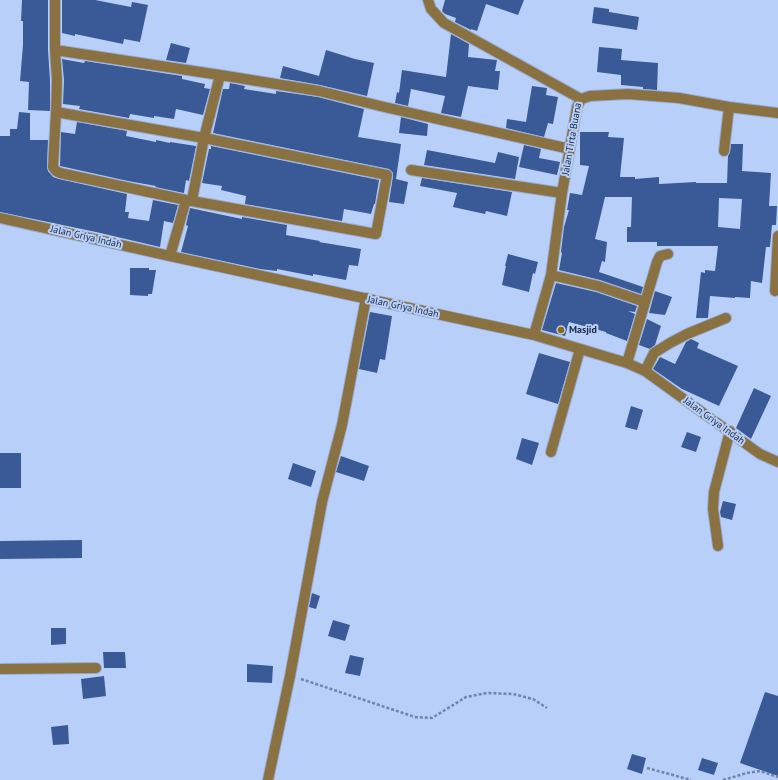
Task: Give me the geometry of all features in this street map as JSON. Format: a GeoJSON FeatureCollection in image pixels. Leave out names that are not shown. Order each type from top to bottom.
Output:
{"type":"FeatureCollection","features":[{"type":"Feature","properties":{"kind":"street"},"geometry":{"type":"LineString","coordinates":[[55,0],[56,112],[54,167],[60,174],[189,200],[376,234],[387,175],[204,138],[56,112]]}},
{"type":"Feature","properties":{"kind":"street","name":"Jalan Tirta Buana"},"geometry":{"type":"LineString","coordinates":[[428,0],[431,9],[444,23],[581,99],[577,107],[562,193],[551,275],[534,335]]}},
{"type":"Feature","properties":{"kind":"street"},"geometry":{"type":"LineString","coordinates":[[55,50],[319,91],[570,148]]}},
{"type":"Feature","properties":{"kind":"street"},"geometry":{"type":"LineString","coordinates":[[170,256],[189,200],[220,75]]}},
{"type":"Feature","properties":{"kind":"street"},"geometry":{"type":"LineString","coordinates":[[581,99],[590,96],[628,94],[679,98],[778,114]]}},
{"type":"Feature","properties":{"kind":"street"},"geometry":{"type":"LineString","coordinates":[[724,151],[729,107]]}},
{"type":"Feature","properties":{"kind":"street"},"geometry":{"type":"LineString","coordinates":[[411,170],[562,193]]}},
{"type":"Feature","properties":{"kind":"street","name":"Jalan Griya Indah"},"geometry":{"type":"LineString","coordinates":[[0,218],[534,335],[627,363],[646,371],[760,454],[778,462]]}},
{"type":"Feature","properties":{"kind":"street"},"geometry":{"type":"LineString","coordinates":[[778,236],[775,291],[778,288]]}},
{"type":"Feature","properties":{"kind":"street"},"geometry":{"type":"LineString","coordinates":[[627,363],[656,262],[660,256],[668,254]]}},
{"type":"Feature","properties":{"kind":"street"},"geometry":{"type":"LineString","coordinates":[[551,275],[598,286],[644,302]]}},
{"type":"Feature","properties":{"kind":"street"},"geometry":{"type":"LineString","coordinates":[[268,780],[290,676],[322,502],[342,425],[366,298]]}},
{"type":"Feature","properties":{"kind":"street"},"geometry":{"type":"LineString","coordinates":[[646,371],[654,353],[688,334],[726,318]]}},
{"type":"Feature","properties":{"kind":"street"},"geometry":{"type":"LineString","coordinates":[[551,452],[580,349]]}},
{"type":"Feature","properties":{"kind":"street"},"geometry":{"type":"LineString","coordinates":[[718,546],[713,509],[714,492],[730,432]]}},
{"type":"Feature","properties":{"kind":"street"},"geometry":{"type":"LineString","coordinates":[[0,669],[96,668]]}},
{"type":"Feature","properties":{"kind":"path"},"geometry":{"type":"LineString","coordinates":[[290,676],[415,717],[432,718],[466,697],[487,693],[513,694],[533,699],[547,708]]}},
{"type":"Feature","properties":{"kind":"path"},"geometry":{"type":"LineString","coordinates":[[647,768],[691,780]]}},
{"type":"Feature","properties":{"kind":"path"},"geometry":{"type":"LineString","coordinates":[[723,780],[760,771],[778,777]]}},
{"type":"Feature","properties":{"kind":"building"},"geometry":{"type":"Polygon","coordinates":[[[22,0],[48,0],[50,111],[28,110],[29,82],[20,81],[23,45],[23,21],[21,21],[22,0]]]}},
{"type":"Feature","properties":{"kind":"building"},"geometry":{"type":"Polygon","coordinates":[[[62,0],[95,0],[131,7],[132,2],[148,5],[140,42],[124,39],[123,44],[75,34],[75,36],[62,33],[62,0]]]}},
{"type":"Feature","properties":{"kind":"building"},"geometry":{"type":"Polygon","coordinates":[[[445,0],[524,0],[518,15],[486,4],[477,31],[471,30],[455,22],[456,18],[445,14],[442,11],[445,0]]]}},
{"type":"Feature","properties":{"kind":"building"},"geometry":{"type":"Polygon","coordinates":[[[594,7],[609,9],[609,12],[639,17],[637,30],[592,23],[594,7]]]}},
{"type":"Feature","properties":{"kind":"building"},"geometry":{"type":"Polygon","coordinates":[[[451,34],[469,44],[468,57],[497,60],[495,71],[500,71],[498,90],[468,86],[461,117],[441,113],[445,96],[411,89],[408,106],[395,103],[397,92],[399,93],[402,70],[446,77],[451,34]]]}},
{"type":"Feature","properties":{"kind":"building"},"geometry":{"type":"Polygon","coordinates":[[[171,43],[190,48],[186,63],[166,60],[171,43]]]}},
{"type":"Feature","properties":{"kind":"building"},"geometry":{"type":"Polygon","coordinates":[[[599,47],[622,49],[621,60],[658,63],[657,90],[621,85],[621,75],[597,72],[599,47]]]}},
{"type":"Feature","properties":{"kind":"building"},"geometry":{"type":"Polygon","coordinates":[[[326,50],[374,63],[367,96],[320,85],[280,78],[283,66],[319,76],[326,50]]]}},
{"type":"Feature","properties":{"kind":"building"},"geometry":{"type":"Polygon","coordinates":[[[62,59],[84,63],[85,61],[182,76],[182,79],[205,84],[204,88],[210,89],[203,115],[176,109],[174,119],[154,116],[154,118],[130,114],[129,118],[79,109],[80,106],[63,104],[64,80],[62,59]]]}},
{"type":"Feature","properties":{"kind":"building"},"geometry":{"type":"Polygon","coordinates":[[[230,83],[245,86],[244,89],[276,94],[276,91],[318,97],[364,109],[358,137],[401,144],[396,179],[408,182],[404,204],[389,202],[393,173],[389,169],[213,133],[223,89],[229,89],[230,83]]]}},
{"type":"Feature","properties":{"kind":"building"},"geometry":{"type":"Polygon","coordinates":[[[532,86],[547,88],[546,95],[558,97],[553,124],[548,123],[544,137],[506,128],[507,119],[526,122],[532,86]]]}},
{"type":"Feature","properties":{"kind":"building"},"geometry":{"type":"Polygon","coordinates":[[[19,112],[30,113],[30,140],[48,140],[47,167],[48,171],[53,177],[127,194],[125,212],[129,212],[128,218],[149,221],[153,200],[178,205],[173,223],[164,221],[160,247],[0,212],[0,136],[10,136],[10,129],[17,129],[19,112]]]}},
{"type":"Feature","properties":{"kind":"building"},"geometry":{"type":"Polygon","coordinates":[[[401,117],[428,124],[427,136],[399,133],[401,117]]]}},
{"type":"Feature","properties":{"kind":"building"},"geometry":{"type":"Polygon","coordinates":[[[77,122],[127,131],[126,136],[156,142],[156,140],[196,146],[189,181],[186,180],[184,193],[60,166],[61,132],[75,134],[77,122]]]}},
{"type":"Feature","properties":{"kind":"building"},"geometry":{"type":"Polygon","coordinates":[[[580,132],[609,132],[608,137],[624,138],[620,177],[635,177],[635,179],[659,177],[659,184],[696,182],[727,183],[728,156],[731,144],[743,144],[742,171],[771,173],[769,206],[777,206],[776,225],[772,225],[770,247],[766,247],[762,283],[751,281],[750,298],[710,296],[708,318],[696,318],[701,272],[705,273],[705,270],[715,271],[718,246],[657,246],[657,242],[627,242],[627,227],[631,227],[632,197],[605,197],[595,239],[607,242],[605,262],[602,261],[599,272],[643,287],[641,294],[600,280],[559,270],[564,227],[569,210],[567,210],[570,193],[582,195],[589,166],[580,165],[580,132]],[[719,198],[718,227],[740,229],[742,199],[719,198]]]}},
{"type":"Feature","properties":{"kind":"building"},"geometry":{"type":"Polygon","coordinates":[[[524,145],[541,149],[539,158],[560,162],[557,175],[519,167],[524,145]]]}},
{"type":"Feature","properties":{"kind":"building"},"geometry":{"type":"Polygon","coordinates":[[[211,146],[379,180],[375,204],[371,214],[344,209],[342,221],[245,204],[246,196],[221,190],[222,186],[202,183],[209,149],[211,149],[211,146]]]}},
{"type":"Feature","properties":{"kind":"building"},"geometry":{"type":"Polygon","coordinates":[[[427,150],[495,163],[498,152],[519,157],[515,179],[424,165],[427,150]]]}},
{"type":"Feature","properties":{"kind":"building"},"geometry":{"type":"Polygon","coordinates":[[[422,178],[512,192],[507,216],[486,211],[485,214],[453,207],[457,193],[420,186],[422,178]]]}},
{"type":"Feature","properties":{"kind":"building"},"geometry":{"type":"Polygon","coordinates":[[[190,208],[242,219],[242,217],[287,225],[286,235],[361,249],[358,266],[349,265],[346,280],[313,274],[313,276],[277,269],[277,271],[260,269],[181,252],[188,226],[186,225],[190,208]]]}},
{"type":"Feature","properties":{"kind":"building"},"geometry":{"type":"Polygon","coordinates":[[[508,254],[538,262],[535,274],[533,273],[529,292],[502,285],[508,254]]]}},
{"type":"Feature","properties":{"kind":"building"},"geometry":{"type":"Polygon","coordinates":[[[130,268],[149,268],[149,270],[156,270],[152,294],[148,294],[148,296],[130,295],[130,268]]]}},
{"type":"Feature","properties":{"kind":"building"},"geometry":{"type":"Polygon","coordinates":[[[556,283],[596,292],[637,306],[635,312],[628,311],[635,314],[627,341],[606,332],[569,322],[565,336],[542,330],[556,283]]]}},
{"type":"Feature","properties":{"kind":"building"},"geometry":{"type":"Polygon","coordinates":[[[655,291],[672,297],[665,315],[649,313],[655,291]]]}},
{"type":"Feature","properties":{"kind":"building"},"geometry":{"type":"Polygon","coordinates":[[[370,312],[392,316],[385,360],[380,359],[377,373],[359,369],[370,312]]]}},
{"type":"Feature","properties":{"kind":"building"},"geometry":{"type":"Polygon","coordinates":[[[647,319],[661,326],[655,345],[650,349],[639,345],[647,319]]]}},
{"type":"Feature","properties":{"kind":"building"},"geometry":{"type":"Polygon","coordinates":[[[691,339],[699,343],[697,348],[738,366],[719,406],[682,389],[653,369],[660,357],[675,364],[686,342],[691,339]]]}},
{"type":"Feature","properties":{"kind":"building"},"geometry":{"type":"Polygon","coordinates":[[[539,353],[570,362],[558,404],[526,394],[539,353]]]}},
{"type":"Feature","properties":{"kind":"building"},"geometry":{"type":"Polygon","coordinates":[[[754,388],[771,396],[751,439],[736,428],[754,388]]]}},
{"type":"Feature","properties":{"kind":"building"},"geometry":{"type":"Polygon","coordinates":[[[631,406],[643,410],[637,430],[625,427],[631,406]]]}},
{"type":"Feature","properties":{"kind":"building"},"geometry":{"type":"Polygon","coordinates":[[[687,432],[701,437],[696,452],[681,447],[687,432]]]}},
{"type":"Feature","properties":{"kind":"building"},"geometry":{"type":"Polygon","coordinates":[[[522,438],[539,443],[532,465],[516,459],[522,438]]]}},
{"type":"Feature","properties":{"kind":"building"},"geometry":{"type":"Polygon","coordinates":[[[0,453],[21,453],[21,488],[0,488],[0,453]]]}},
{"type":"Feature","properties":{"kind":"building"},"geometry":{"type":"Polygon","coordinates":[[[341,456],[369,466],[364,481],[336,472],[341,456]]]}},
{"type":"Feature","properties":{"kind":"building"},"geometry":{"type":"Polygon","coordinates":[[[293,463],[316,471],[311,487],[288,479],[293,463]]]}},
{"type":"Feature","properties":{"kind":"building"},"geometry":{"type":"Polygon","coordinates":[[[723,501],[736,504],[732,520],[721,517],[720,512],[723,501]]]}},
{"type":"Feature","properties":{"kind":"building"},"geometry":{"type":"Polygon","coordinates":[[[82,540],[82,558],[0,559],[0,541],[82,540]]]}},
{"type":"Feature","properties":{"kind":"building"},"geometry":{"type":"Polygon","coordinates":[[[312,593],[320,596],[316,609],[309,607],[312,593]]]}},
{"type":"Feature","properties":{"kind":"building"},"geometry":{"type":"Polygon","coordinates":[[[333,620],[350,625],[345,641],[328,636],[333,620]]]}},
{"type":"Feature","properties":{"kind":"building"},"geometry":{"type":"Polygon","coordinates":[[[51,628],[66,628],[66,644],[51,645],[51,628]]]}},
{"type":"Feature","properties":{"kind":"building"},"geometry":{"type":"Polygon","coordinates":[[[103,652],[125,652],[126,668],[104,668],[103,652]]]}},
{"type":"Feature","properties":{"kind":"building"},"geometry":{"type":"Polygon","coordinates":[[[350,655],[364,658],[360,676],[345,673],[350,655]]]}},
{"type":"Feature","properties":{"kind":"building"},"geometry":{"type":"Polygon","coordinates":[[[247,664],[273,666],[272,683],[247,682],[247,664]]]}},
{"type":"Feature","properties":{"kind":"building"},"geometry":{"type":"Polygon","coordinates":[[[104,676],[106,696],[83,699],[81,679],[104,676]]]}},
{"type":"Feature","properties":{"kind":"building"},"geometry":{"type":"Polygon","coordinates":[[[765,692],[778,696],[778,776],[740,763],[765,692]]]}},
{"type":"Feature","properties":{"kind":"building"},"geometry":{"type":"Polygon","coordinates":[[[68,725],[69,744],[53,745],[51,727],[68,725]]]}},
{"type":"Feature","properties":{"kind":"building"},"geometry":{"type":"Polygon","coordinates":[[[632,754],[646,758],[642,774],[627,769],[632,754]]]}},
{"type":"Feature","properties":{"kind":"building"},"geometry":{"type":"Polygon","coordinates":[[[702,758],[718,763],[714,775],[698,770],[702,758]]]}},
{"type":"Feature","properties":{"kind":"place","name":"Masjid"},"geometry":{"type":"Point","coordinates":[561,330]}}]}
